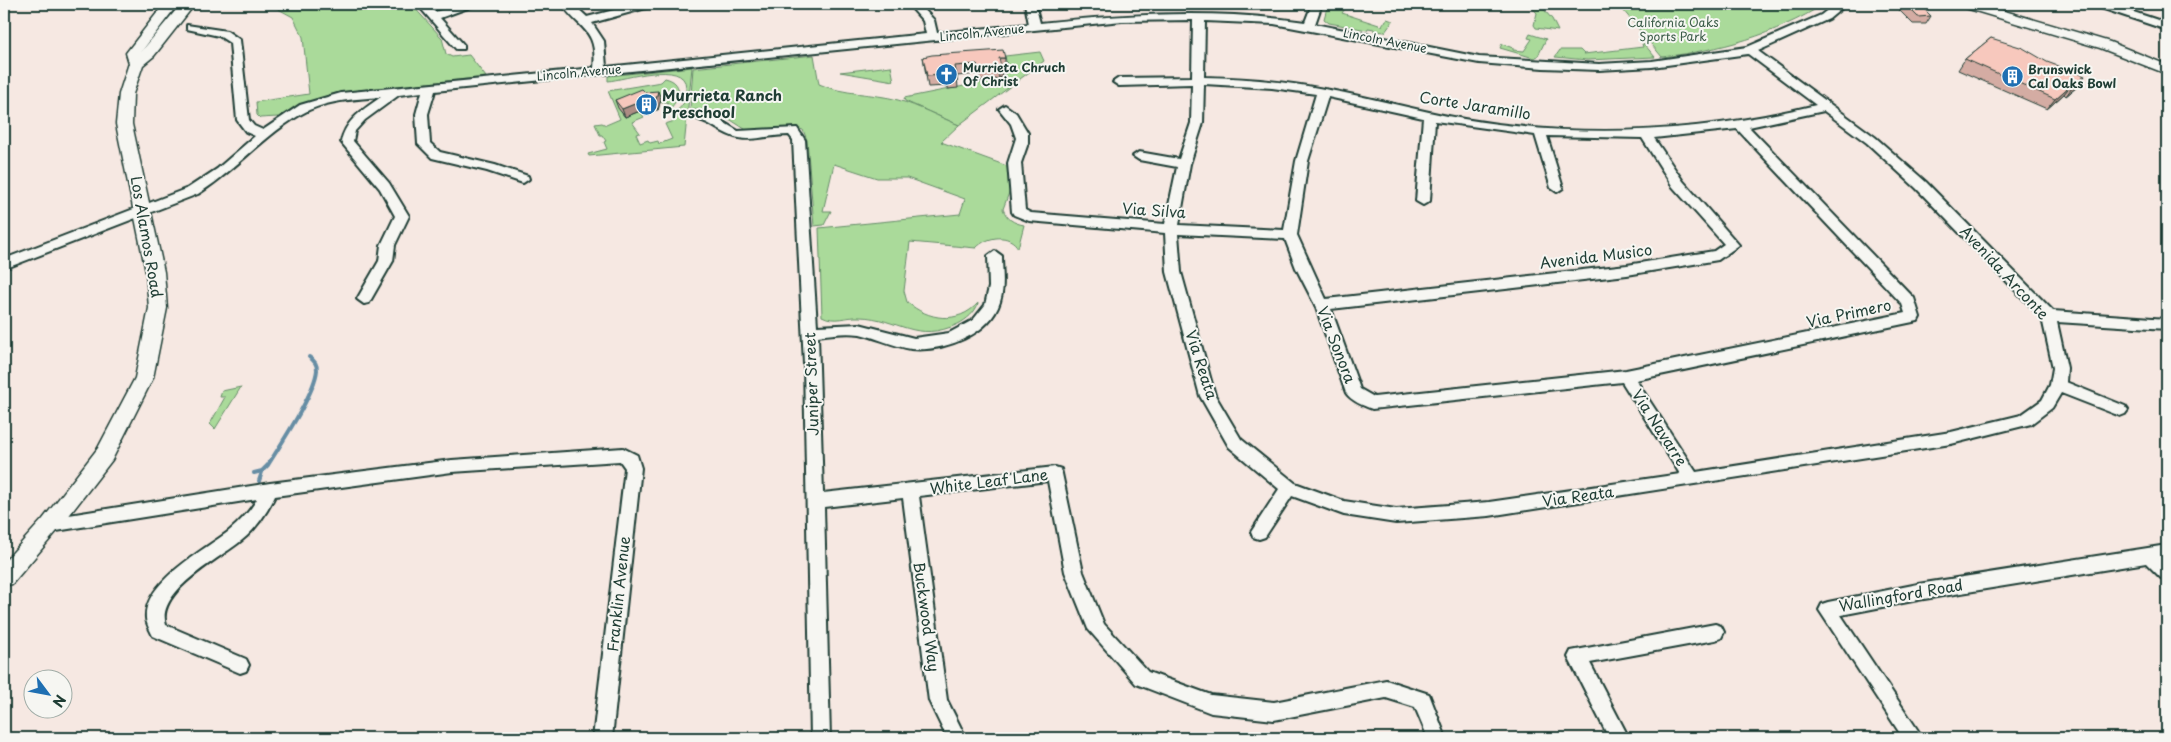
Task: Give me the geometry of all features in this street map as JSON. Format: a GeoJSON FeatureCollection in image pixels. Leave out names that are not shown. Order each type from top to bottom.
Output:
{"type":"FeatureCollection","features":[{"type":"Feature","properties":{"kind":"main road","name":"Los Alamos Road"},"geometry":{"type":"LineString","coordinates":[[136,63],[133,54],[159,17],[172,4]]}},
{"type":"Feature","properties":{"kind":"main road","name":"Los Alamos Road"},"geometry":{"type":"LineString","coordinates":[[4,577],[50,525],[105,454],[144,378],[158,308],[155,272],[124,124],[126,94],[136,63],[149,53],[188,4]]}},
{"type":"Feature","properties":{"kind":"main road"},"geometry":{"type":"LineString","coordinates":[[1966,4],[2105,46],[2167,70]]}},
{"type":"Feature","properties":{"kind":"street"},"geometry":{"type":"LineString","coordinates":[[422,4],[460,46]]}},
{"type":"Feature","properties":{"kind":"street"},"geometry":{"type":"LineString","coordinates":[[434,16],[469,4]]}},
{"type":"Feature","properties":{"kind":"street"},"geometry":{"type":"LineString","coordinates":[[567,4],[586,21],[599,38],[603,53],[600,71]]}},
{"type":"Feature","properties":{"kind":"street"},"geometry":{"type":"LineString","coordinates":[[586,21],[649,4]]}},
{"type":"Feature","properties":{"kind":"street"},"geometry":{"type":"LineString","coordinates":[[913,4],[928,20],[932,38]]}},
{"type":"Feature","properties":{"kind":"street"},"geometry":{"type":"LineString","coordinates":[[1030,4],[1035,28]]}},
{"type":"Feature","properties":{"kind":"street"},"geometry":{"type":"LineString","coordinates":[[1309,26],[1317,4]]}},
{"type":"Feature","properties":{"kind":"street","name":"Lincoln Avenue"},"geometry":{"type":"LineString","coordinates":[[4,264],[193,190],[211,180],[264,136],[305,108],[341,97],[1122,18],[1198,17],[1309,26],[1479,60],[1543,66],[1652,64],[1750,50],[1825,17],[1842,4]]}},
{"type":"Feature","properties":{"kind":"street"},"geometry":{"type":"LineString","coordinates":[[2099,4],[2167,27]]}},
{"type":"Feature","properties":{"kind":"street","name":"Via Reata"},"geometry":{"type":"LineString","coordinates":[[1198,17],[1197,123],[1184,164],[1171,229],[1174,272],[1208,396],[1236,443],[1289,488],[1344,508],[1396,516],[1489,509],[1692,479]]}},
{"type":"Feature","properties":{"kind":"street"},"geometry":{"type":"LineString","coordinates":[[191,27],[223,32],[236,42],[243,120],[250,130],[264,136]]}},
{"type":"Feature","properties":{"kind":"street","name":"Avenida Arconte"},"geometry":{"type":"LineString","coordinates":[[1750,50],[1871,140],[1921,184],[2049,316],[2060,368],[2058,385]]}},
{"type":"Feature","properties":{"kind":"street","name":"Corte Jaramillo"},"geometry":{"type":"LineString","coordinates":[[1119,82],[1198,79],[1268,83],[1323,92],[1429,117],[1540,132],[1646,135],[1684,133],[1741,126],[1827,106]]}},
{"type":"Feature","properties":{"kind":"street"},"geometry":{"type":"LineString","coordinates":[[430,87],[422,114],[424,144],[436,155],[490,168],[524,180]]}},
{"type":"Feature","properties":{"kind":"street"},"geometry":{"type":"LineString","coordinates":[[364,299],[386,261],[388,245],[402,216],[392,194],[382,180],[347,142],[349,130],[361,117],[397,90]]}},
{"type":"Feature","properties":{"kind":"street"},"geometry":{"type":"LineString","coordinates":[[1290,235],[1302,161],[1323,92]]}},
{"type":"Feature","properties":{"kind":"street","name":"Via Silva"},"geometry":{"type":"LineString","coordinates":[[1005,109],[1014,118],[1021,132],[1022,144],[1015,157],[1019,211],[1035,218],[1171,229],[1290,235]]}},
{"type":"Feature","properties":{"kind":"street","name":"Juniper Street"},"geometry":{"type":"LineString","coordinates":[[700,116],[714,120],[736,135],[756,136],[785,130],[793,131],[796,134],[806,226],[816,501],[820,738]]}},
{"type":"Feature","properties":{"kind":"street"},"geometry":{"type":"LineString","coordinates":[[1423,202],[1429,117]]}},
{"type":"Feature","properties":{"kind":"street","name":"Via Primero"},"geometry":{"type":"LineString","coordinates":[[1626,376],[1912,318],[1909,302],[1875,268],[1804,188],[1741,126]]}},
{"type":"Feature","properties":{"kind":"street"},"geometry":{"type":"LineString","coordinates":[[1540,132],[1557,188]]}},
{"type":"Feature","properties":{"kind":"street","name":"Avenida Musico"},"geometry":{"type":"LineString","coordinates":[[1322,305],[1617,271],[1718,255],[1732,245],[1678,184],[1646,135]]}},
{"type":"Feature","properties":{"kind":"street"},"geometry":{"type":"LineString","coordinates":[[1140,156],[1184,164]]}},
{"type":"Feature","properties":{"kind":"street","name":"Via Sonora"},"geometry":{"type":"LineString","coordinates":[[1290,235],[1303,268],[1322,305],[1354,393],[1372,403],[1626,376]]}},
{"type":"Feature","properties":{"kind":"street"},"geometry":{"type":"LineString","coordinates":[[810,332],[835,328],[858,329],[904,343],[928,343],[965,332],[983,319],[992,306],[995,289],[995,256]]}},
{"type":"Feature","properties":{"kind":"street"},"geometry":{"type":"LineString","coordinates":[[2049,316],[2167,324]]}},
{"type":"Feature","properties":{"kind":"street","name":"Via Navarre"},"geometry":{"type":"LineString","coordinates":[[1626,376],[1692,479]]}},
{"type":"Feature","properties":{"kind":"street"},"geometry":{"type":"LineString","coordinates":[[1692,479],[1951,438],[2026,420],[2047,404],[2058,385],[2120,410]]}},
{"type":"Feature","properties":{"kind":"street","name":"Franklin Avenue"},"geometry":{"type":"LineString","coordinates":[[270,490],[452,466],[623,454],[631,460],[632,468],[603,738]]}},
{"type":"Feature","properties":{"kind":"street","name":"White Leaf Lane"},"geometry":{"type":"LineString","coordinates":[[816,501],[1054,474],[1074,572],[1097,629],[1142,678],[1211,704],[1274,711],[1386,688],[1422,700],[1437,738]]}},
{"type":"Feature","properties":{"kind":"street"},"geometry":{"type":"LineString","coordinates":[[1259,532],[1289,488]]}},
{"type":"Feature","properties":{"kind":"street"},"geometry":{"type":"LineString","coordinates":[[50,525],[270,490]]}},
{"type":"Feature","properties":{"kind":"street"},"geometry":{"type":"LineString","coordinates":[[240,665],[160,630],[154,623],[154,611],[160,599],[178,578],[235,536],[256,516],[270,490]]}},
{"type":"Feature","properties":{"kind":"street","name":"Buckwood Way"},"geometry":{"type":"LineString","coordinates":[[910,491],[938,701],[957,738]]}},
{"type":"Feature","properties":{"kind":"street"},"geometry":{"type":"LineString","coordinates":[[2159,554],[2167,573]]}},
{"type":"Feature","properties":{"kind":"street","name":"Wallingford Road"},"geometry":{"type":"LineString","coordinates":[[1914,738],[1828,610],[1918,592],[2159,554]]}},
{"type":"Feature","properties":{"kind":"street"},"geometry":{"type":"LineString","coordinates":[[1619,738],[1577,657],[1715,632]]}},
{"type":"Feature","properties":{"kind":"green space"},"geometry":{"type":"Polygon","coordinates":[[[269,4],[411,4],[442,38],[446,54],[452,57],[469,55],[486,77],[340,92],[301,104],[278,117],[260,118],[257,115],[256,102],[309,94],[303,37],[293,17],[269,4]]]}},
{"type":"Feature","properties":{"kind":"green space"},"geometry":{"type":"Polygon","coordinates":[[[1328,4],[1347,6],[1342,13],[1382,26],[1387,19],[1393,21],[1385,32],[1329,23],[1324,19],[1328,4]]]}},
{"type":"Feature","properties":{"kind":"green space"},"geometry":{"type":"Polygon","coordinates":[[[1529,4],[1539,4],[1552,19],[1558,31],[1536,28],[1534,25],[1537,13],[1529,4]]]}},
{"type":"Feature","properties":{"kind":"green space","name":"California Oaks Sports Park"},"geometry":{"type":"Polygon","coordinates":[[[1618,4],[1824,4],[1767,33],[1746,40],[1705,50],[1662,57],[1618,4]]]}},
{"type":"Feature","properties":{"kind":"green space"},"geometry":{"type":"Polygon","coordinates":[[[1530,34],[1546,39],[1538,56],[1534,58],[1500,48],[1502,44],[1513,48],[1513,50],[1524,51],[1532,39],[1528,38],[1530,34]]]}},
{"type":"Feature","properties":{"kind":"green space"},"geometry":{"type":"Polygon","coordinates":[[[1642,44],[1655,57],[1587,60],[1555,57],[1560,50],[1580,50],[1584,54],[1643,47],[1642,44]]]}},
{"type":"Feature","properties":{"kind":"green space"},"geometry":{"type":"Polygon","coordinates":[[[1040,52],[1044,61],[959,125],[905,101],[904,98],[1004,78],[1004,73],[1008,70],[1005,56],[1040,52]]]}},
{"type":"Feature","properties":{"kind":"green space"},"geometry":{"type":"Polygon","coordinates":[[[814,55],[819,84],[838,90],[879,96],[914,105],[959,125],[941,142],[1007,166],[1010,190],[1003,209],[1011,220],[1024,225],[1018,248],[1010,240],[1004,238],[986,241],[976,248],[910,242],[904,291],[907,302],[924,313],[943,318],[961,315],[978,303],[975,310],[958,324],[943,329],[919,331],[873,318],[831,319],[822,316],[819,228],[960,214],[965,199],[907,178],[877,178],[834,164],[823,211],[831,211],[824,225],[814,226],[807,140],[803,130],[793,127],[748,131],[723,115],[690,110],[693,68],[814,55]]]}},
{"type":"Feature","properties":{"kind":"green space"},"geometry":{"type":"Polygon","coordinates":[[[891,66],[894,81],[840,72],[891,66]]]}},
{"type":"Feature","properties":{"kind":"green space"},"geometry":{"type":"Polygon","coordinates":[[[692,67],[684,147],[589,156],[588,154],[607,149],[604,142],[606,141],[600,135],[595,124],[602,123],[606,125],[620,119],[608,91],[661,82],[665,78],[671,80],[677,86],[678,95],[670,109],[667,109],[668,102],[660,102],[661,100],[618,108],[625,117],[639,111],[644,117],[632,122],[640,133],[636,134],[640,143],[648,140],[650,143],[658,141],[659,144],[672,139],[665,124],[675,121],[674,114],[685,98],[686,87],[683,79],[676,74],[652,73],[608,81],[608,76],[692,67]]]}},
{"type":"Feature","properties":{"kind":"green space"},"geometry":{"type":"Polygon","coordinates":[[[241,387],[215,429],[210,424],[225,397],[220,397],[222,391],[241,387]]]}},
{"type":"Feature","properties":{"kind":"building"},"geometry":{"type":"Polygon","coordinates":[[[1905,4],[1919,4],[1931,16],[1918,17],[1905,4]]]}},
{"type":"Feature","properties":{"kind":"building"},"geometry":{"type":"Polygon","coordinates":[[[1991,38],[2023,48],[2047,62],[2085,76],[2074,85],[2072,84],[2055,99],[1965,59],[1991,38]]]}},
{"type":"Feature","properties":{"kind":"building"},"geometry":{"type":"Polygon","coordinates":[[[1003,50],[1005,58],[999,58],[1001,67],[979,70],[977,64],[955,66],[957,78],[947,78],[946,75],[927,76],[923,57],[1003,50]]]}},
{"type":"Feature","properties":{"kind":"building"},"geometry":{"type":"Polygon","coordinates":[[[642,89],[645,92],[658,91],[655,102],[637,103],[622,109],[615,100],[642,89]]]}},
{"type":"Feature","properties":{"kind":"waterway"},"geometry":{"type":"LineString","coordinates":[[254,473],[262,471],[268,465],[297,418],[310,392],[317,370],[315,362],[309,357]]}},
{"type":"Feature","properties":{"kind":"waterway"},"geometry":{"type":"LineString","coordinates":[[259,481],[262,472]]}},
{"type":"Feature","properties":{"kind":"place","name":"Murrieta Chruch Of Christ"},"geometry":{"type":"Point","coordinates":[947,75]}},
{"type":"Feature","properties":{"kind":"place","name":"Brunswick Cal Oaks Bowl"},"geometry":{"type":"Point","coordinates":[2012,77]}},
{"type":"Feature","properties":{"kind":"place","name":"Murrieta Ranch Preschool"},"geometry":{"type":"Point","coordinates":[646,105]}}]}
